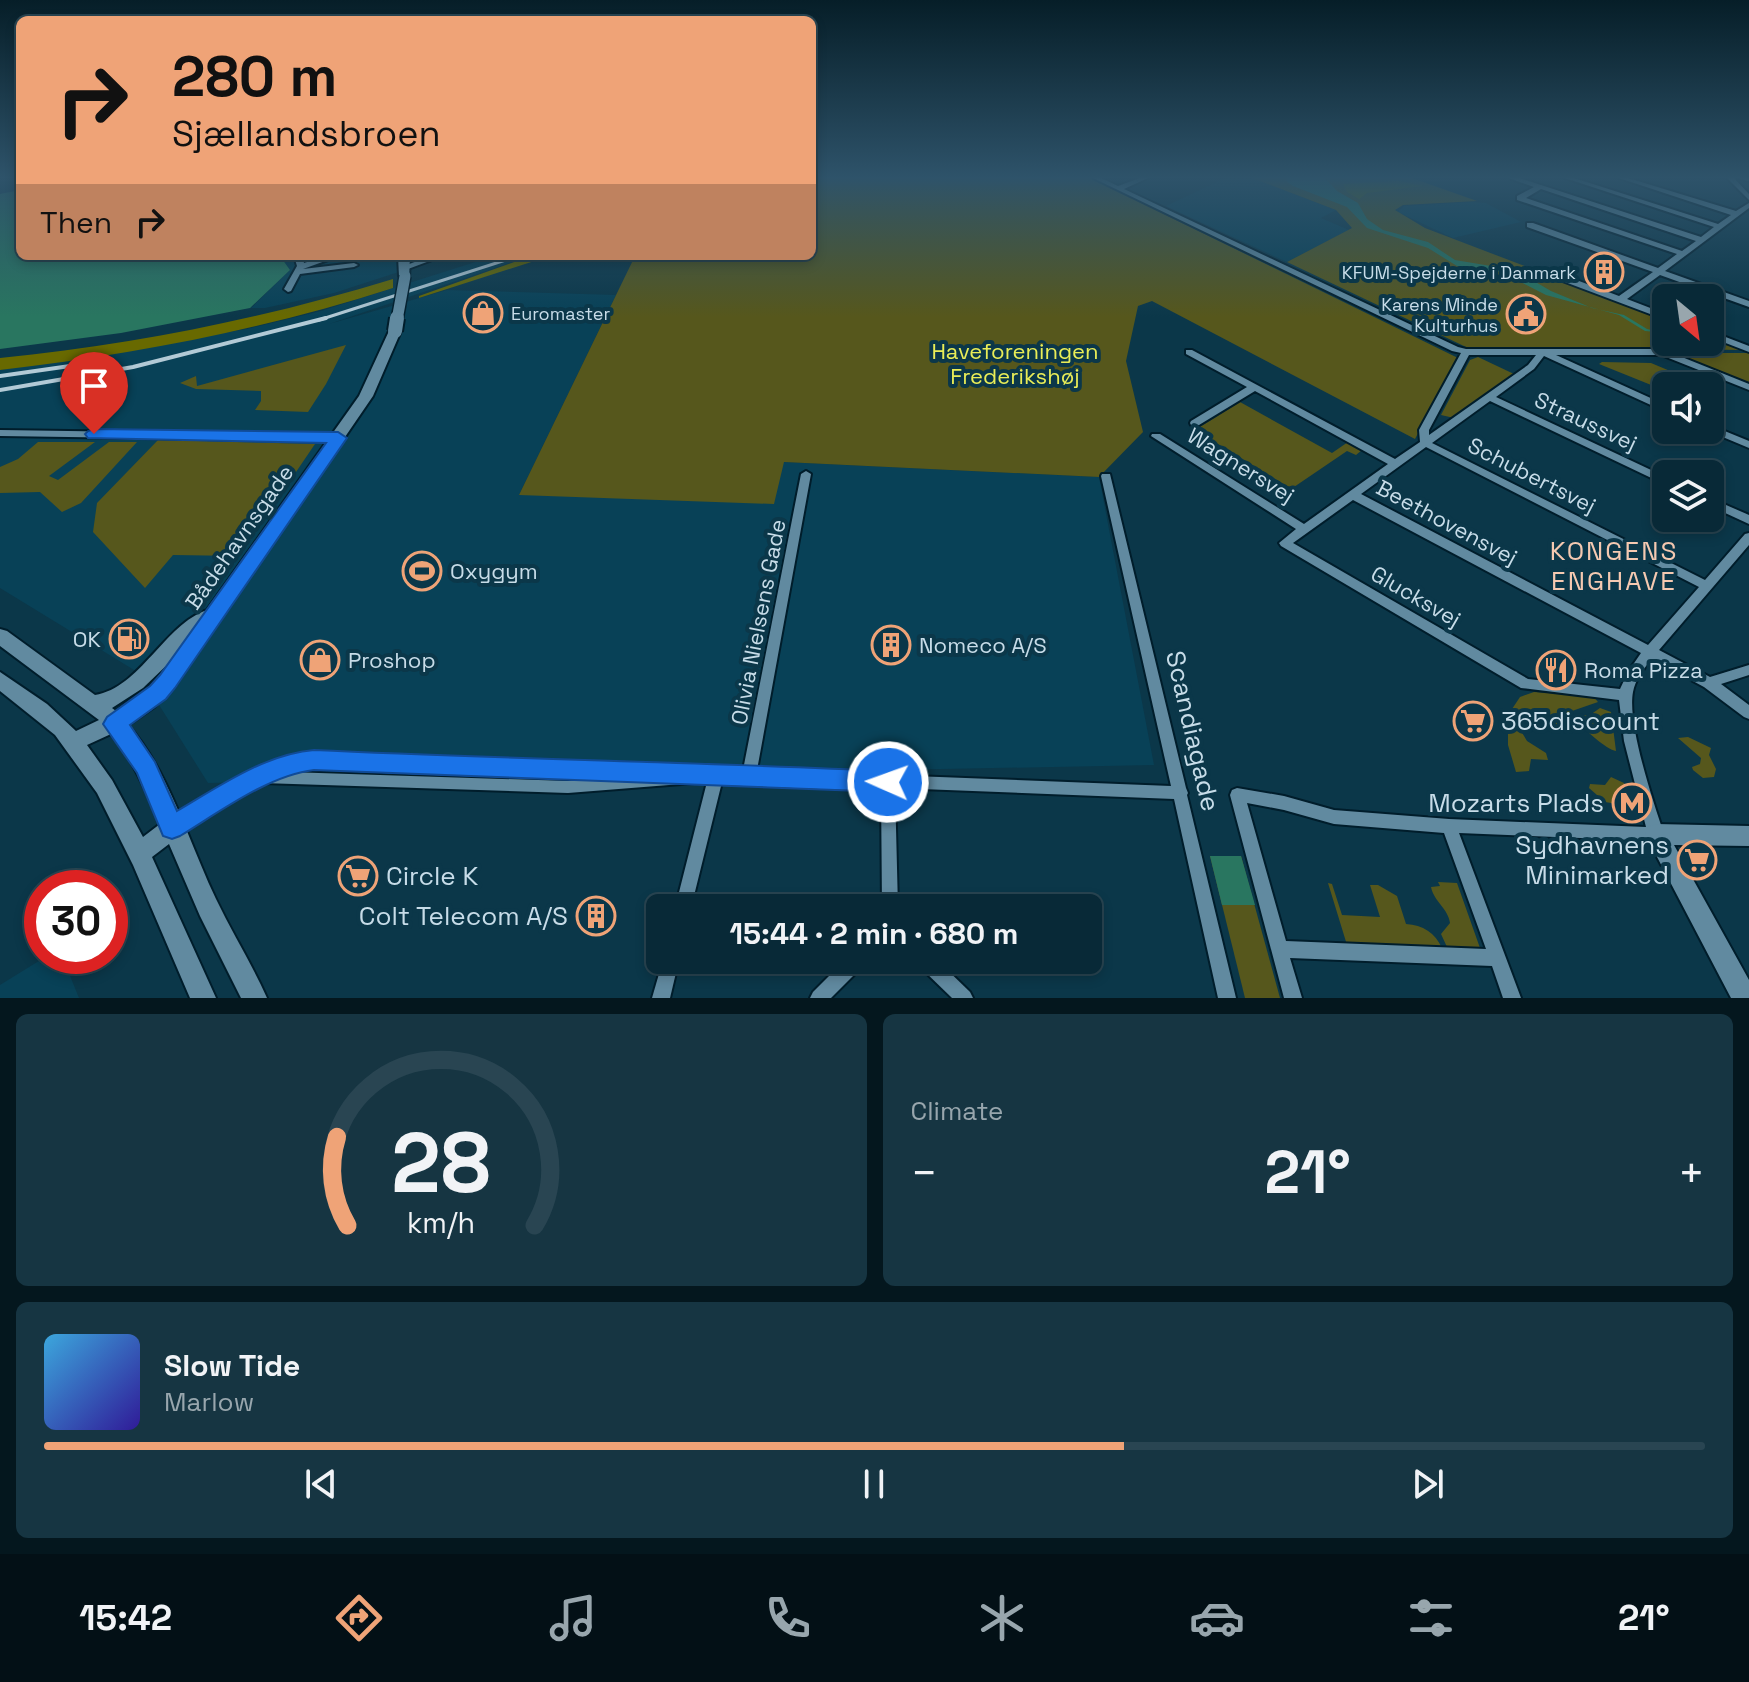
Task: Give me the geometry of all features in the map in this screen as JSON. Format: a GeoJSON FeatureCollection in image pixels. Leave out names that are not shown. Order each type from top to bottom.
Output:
{"type":"FeatureCollection","features":[{"type":"Feature","properties":{"kind":"street"},"geometry":{"type":"LineString","coordinates":[[1195,225],[1440,343],[1466,352],[1662,352],[1749,387]]}},
{"type":"Feature","properties":{"kind":"street"},"geometry":{"type":"LineString","coordinates":[[1530,225],[1749,304]]}},
{"type":"Feature","properties":{"kind":"street"},"geometry":{"type":"LineString","coordinates":[[1597,225],[1683,254]]}},
{"type":"Feature","properties":{"kind":"street"},"geometry":{"type":"LineString","coordinates":[[1655,225],[1702,240]]}},
{"type":"Feature","properties":{"kind":"street"},"geometry":{"type":"LineString","coordinates":[[1712,225],[1720,227]]}},
{"type":"Feature","properties":{"kind":"street"},"geometry":{"type":"LineString","coordinates":[[1620,300],[1723,225]]}},
{"type":"Feature","properties":{"kind":"street"},"geometry":{"type":"LineString","coordinates":[[299,260],[300,269]]}},
{"type":"Feature","properties":{"kind":"street"},"geometry":{"type":"LineString","coordinates":[[288,289],[300,269],[324,260]]}},
{"type":"Feature","properties":{"kind":"street"},"geometry":{"type":"LineString","coordinates":[[405,267],[427,260]]}},
{"type":"Feature","properties":{"kind":"street"},"geometry":{"type":"LineString","coordinates":[[300,269],[354,265]]}},
{"type":"Feature","properties":{"kind":"street","name":"Bådehavnsgade"},"geometry":{"type":"LineString","coordinates":[[73,742],[105,714],[158,693],[338,438],[366,396],[395,331],[405,267]]}},
{"type":"Feature","properties":{"kind":"street"},"geometry":{"type":"LineString","coordinates":[[1552,274],[1652,312]]}},
{"type":"Feature","properties":{"kind":"street"},"geometry":{"type":"LineString","coordinates":[[1724,339],[1749,349]]}},
{"type":"Feature","properties":{"kind":"street"},"geometry":{"type":"LineString","coordinates":[[1189,352],[1396,464]]}},
{"type":"Feature","properties":{"kind":"street"},"geometry":{"type":"LineString","coordinates":[[1425,443],[1424,430],[1466,352]]}},
{"type":"Feature","properties":{"kind":"street"},"geometry":{"type":"LineString","coordinates":[[1543,352],[1652,403]]}},
{"type":"Feature","properties":{"kind":"street","name":"Wagnersvej"},"geometry":{"type":"LineString","coordinates":[[1285,543],[1531,367],[1543,352]]}},
{"type":"Feature","properties":{"kind":"street","name":"Wagnersvej"},"geometry":{"type":"LineString","coordinates":[[1195,423],[1255,387]]}},
{"type":"Feature","properties":{"kind":"street","name":"Straussvej"},"geometry":{"type":"LineString","coordinates":[[1489,397],[1652,474]]}},
{"type":"Feature","properties":{"kind":"street"},"geometry":{"type":"LineString","coordinates":[[0,433],[338,438]]}},
{"type":"Feature","properties":{"kind":"street"},"geometry":{"type":"LineString","coordinates":[[1724,434],[1749,445]]}},
{"type":"Feature","properties":{"kind":"street","name":"Wagnersvej"},"geometry":{"type":"LineString","coordinates":[[1156,436],[1304,529]]}},
{"type":"Feature","properties":{"kind":"street","name":"Schubertsvej"},"geometry":{"type":"LineString","coordinates":[[1425,443],[1707,586]]}},
{"type":"Feature","properties":{"kind":"street","name":"Olivia Nielsens Gade"},"geometry":{"type":"LineString","coordinates":[[749,777],[806,474]]}},
{"type":"Feature","properties":{"kind":"street","name":"Scandiagade"},"geometry":{"type":"LineString","coordinates":[[1106,476],[1227,998]]}},
{"type":"Feature","properties":{"kind":"street","name":"Beethovensvej"},"geometry":{"type":"LineString","coordinates":[[1353,495],[1709,683],[1749,713]]}},
{"type":"Feature","properties":{"kind":"street"},"geometry":{"type":"LineString","coordinates":[[1724,508],[1749,520]]}},
{"type":"Feature","properties":{"kind":"street"},"geometry":{"type":"LineString","coordinates":[[1745,998],[1656,834],[1626,716],[1625,695],[1631,679],[1651,652],[1749,537]]}},
{"type":"Feature","properties":{"kind":"street","name":"Glucksvej"},"geometry":{"type":"LineString","coordinates":[[1285,543],[1526,684],[1625,695]]}},
{"type":"Feature","properties":{"kind":"street"},"geometry":{"type":"LineString","coordinates":[[105,714],[102,704],[131,685],[193,626],[215,613]]}},
{"type":"Feature","properties":{"kind":"street"},"geometry":{"type":"LineString","coordinates":[[0,636],[105,714],[133,745],[147,769],[208,908],[254,998]]}},
{"type":"Feature","properties":{"kind":"street"},"geometry":{"type":"LineString","coordinates":[[1709,683],[1749,670]]}},
{"type":"Feature","properties":{"kind":"street"},"geometry":{"type":"LineString","coordinates":[[0,680],[60,728],[73,742],[105,791],[138,854],[203,998]]}},
{"type":"Feature","properties":{"kind":"street"},"geometry":{"type":"LineString","coordinates":[[686,894],[716,775]]}},
{"type":"Feature","properties":{"kind":"street"},"geometry":{"type":"LineString","coordinates":[[138,854],[172,828],[225,795],[264,777],[568,787],[716,775],[1181,793]]}},
{"type":"Feature","properties":{"kind":"street"},"geometry":{"type":"LineString","coordinates":[[888,782],[890,894]]}},
{"type":"Feature","properties":{"kind":"street","name":"Scandiagade"},"geometry":{"type":"LineString","coordinates":[[1293,998],[1237,795],[1284,803],[1334,817],[1449,826]]}},
{"type":"Feature","properties":{"kind":"street"},"geometry":{"type":"LineString","coordinates":[[1512,998],[1449,826],[1749,836]]}},
{"type":"Feature","properties":{"kind":"street"},"geometry":{"type":"LineString","coordinates":[[1280,949],[1496,958]]}},
{"type":"Feature","properties":{"kind":"street"},"geometry":{"type":"LineString","coordinates":[[661,998],[667,974]]}},
{"type":"Feature","properties":{"kind":"street"},"geometry":{"type":"LineString","coordinates":[[819,998],[843,974]]}},
{"type":"Feature","properties":{"kind":"street"},"geometry":{"type":"LineString","coordinates":[[939,974],[964,998]]}},
{"type":"Feature","properties":{"kind":"shaded area"},"geometry":{"type":"Polygon","coordinates":[[[0,225],[16,225],[16,260],[283,260],[290,270],[250,308],[121,333],[0,349],[0,225]]]}},
{"type":"Feature","properties":{"kind":"shaded area"},"geometry":{"type":"Polygon","coordinates":[[[1206,225],[1336,225],[1349,230],[1287,262],[1206,225]]]}},
{"type":"Feature","properties":{"kind":"shaded area"},"geometry":{"type":"Polygon","coordinates":[[[1364,225],[1375,225],[1383,230],[1428,242],[1455,260],[1515,270],[1551,291],[1589,307],[1546,295],[1501,272],[1457,266],[1428,248],[1364,225]]]}},
{"type":"Feature","properties":{"kind":"shaded area"},"geometry":{"type":"Polygon","coordinates":[[[1425,225],[1510,225],[1453,238],[1425,225]]]}},
{"type":"Feature","properties":{"kind":"shaded area"},"geometry":{"type":"Polygon","coordinates":[[[283,260],[436,260],[334,293],[265,308],[251,308],[290,270],[283,260]]]}},
{"type":"Feature","properties":{"kind":"shaded area"},"geometry":{"type":"Polygon","coordinates":[[[481,260],[518,260],[329,324],[447,290],[616,295],[519,495],[784,462],[1099,477],[1154,765],[208,783],[139,673],[0,588],[0,370],[247,329],[321,311],[481,260]]]}},
{"type":"Feature","properties":{"kind":"shaded area"},"geometry":{"type":"Polygon","coordinates":[[[520,260],[538,260],[419,298],[520,260]]]}},
{"type":"Feature","properties":{"kind":"shaded area"},"geometry":{"type":"Polygon","coordinates":[[[393,279],[393,288],[248,328],[100,357],[0,370],[0,358],[100,346],[199,328],[297,306],[393,279]]]}},
{"type":"Feature","properties":{"kind":"shaded area"},"geometry":{"type":"Polygon","coordinates":[[[1599,310],[1624,315],[1652,332],[1645,331],[1619,315],[1599,310]]]}},
{"type":"Feature","properties":{"kind":"shaded area"},"geometry":{"type":"Polygon","coordinates":[[[1210,856],[1241,856],[1255,905],[1222,905],[1210,856]]]}},
{"type":"Feature","properties":{"kind":"shaded area"},"geometry":{"type":"Polygon","coordinates":[[[24,970],[24,974],[69,974],[79,998],[0,998],[0,985],[24,970]]]}},
{"type":"Feature","properties":{"kind":"green space","name":"Haveforeningen Frederikshøj"},"geometry":{"type":"Polygon","coordinates":[[[816,225],[1185,225],[1458,358],[1415,439],[1152,301],[1138,306],[1126,361],[1143,432],[1099,477],[784,462],[774,504],[519,495],[633,260],[816,260],[816,225]]]}},
{"type":"Feature","properties":{"kind":"green space"},"geometry":{"type":"Polygon","coordinates":[[[1349,225],[1419,225],[1652,315],[1652,349],[1466,347],[1287,262],[1352,228],[1349,225]]]}},
{"type":"Feature","properties":{"kind":"green space"},"geometry":{"type":"Polygon","coordinates":[[[1724,342],[1746,350],[1724,350],[1724,342]]]}},
{"type":"Feature","properties":{"kind":"green space"},"geometry":{"type":"Polygon","coordinates":[[[346,345],[308,412],[255,410],[261,401],[261,391],[196,389],[180,383],[196,376],[197,386],[346,345]]]}},
{"type":"Feature","properties":{"kind":"green space"},"geometry":{"type":"Polygon","coordinates":[[[1749,353],[1749,385],[1724,375],[1724,372],[1676,356],[1749,353]]]}},
{"type":"Feature","properties":{"kind":"green space"},"geometry":{"type":"Polygon","coordinates":[[[1478,357],[1514,374],[1454,418],[1441,415],[1470,360],[1478,357]]]}},
{"type":"Feature","properties":{"kind":"green space"},"geometry":{"type":"Polygon","coordinates":[[[1651,363],[1673,372],[1652,372],[1652,385],[1599,364],[1651,363]]]}},
{"type":"Feature","properties":{"kind":"green space"},"geometry":{"type":"Polygon","coordinates":[[[1240,402],[1332,453],[1348,442],[1362,450],[1356,455],[1347,451],[1294,487],[1287,486],[1195,430],[1240,402]]]}},
{"type":"Feature","properties":{"kind":"green space"},"geometry":{"type":"Polygon","coordinates":[[[158,440],[315,444],[239,556],[173,555],[145,588],[93,532],[97,503],[158,440]]]}},
{"type":"Feature","properties":{"kind":"green space"},"geometry":{"type":"Polygon","coordinates":[[[38,442],[95,442],[49,476],[58,480],[109,442],[137,442],[81,503],[62,512],[40,492],[0,493],[0,467],[18,459],[38,442]]]}},
{"type":"Feature","properties":{"kind":"green space"},"geometry":{"type":"Polygon","coordinates":[[[1534,692],[1593,696],[1598,702],[1569,712],[1570,725],[1564,729],[1532,714],[1516,718],[1508,715],[1520,697],[1534,692]]]}},
{"type":"Feature","properties":{"kind":"green space"},"geometry":{"type":"Polygon","coordinates":[[[1600,708],[1611,712],[1616,751],[1601,743],[1576,721],[1577,716],[1590,715],[1600,708]]]}},
{"type":"Feature","properties":{"kind":"green space"},"geometry":{"type":"Polygon","coordinates":[[[1508,722],[1518,726],[1527,741],[1546,753],[1548,760],[1531,759],[1529,771],[1516,772],[1508,745],[1508,722]]]}},
{"type":"Feature","properties":{"kind":"green space"},"geometry":{"type":"Polygon","coordinates":[[[1688,737],[1711,748],[1709,755],[1716,769],[1714,777],[1703,778],[1693,770],[1692,767],[1700,764],[1701,758],[1678,738],[1688,737]]]}},
{"type":"Feature","properties":{"kind":"green space"},"geometry":{"type":"Polygon","coordinates":[[[1611,777],[1624,783],[1631,801],[1629,806],[1605,802],[1589,788],[1590,784],[1605,785],[1611,777]]]}},
{"type":"Feature","properties":{"kind":"green space"},"geometry":{"type":"Polygon","coordinates":[[[1210,856],[1241,856],[1280,998],[1245,998],[1210,856]]]}},
{"type":"Feature","properties":{"kind":"green space"},"geometry":{"type":"Polygon","coordinates":[[[1438,882],[1457,883],[1480,948],[1447,947],[1441,934],[1450,923],[1449,918],[1431,887],[1440,886],[1438,882]]]}},
{"type":"Feature","properties":{"kind":"green space"},"geometry":{"type":"Polygon","coordinates":[[[1328,883],[1332,884],[1342,915],[1380,917],[1370,885],[1378,885],[1397,896],[1406,924],[1428,931],[1442,948],[1347,945],[1328,883]]]}},
{"type":"Feature","properties":{"kind":"railway"},"geometry":{"type":"LineString","coordinates":[[322,319],[506,260]]}},
{"type":"Feature","properties":{"kind":"railway"},"geometry":{"type":"LineString","coordinates":[[0,390],[133,367],[322,319]]}},
{"type":"Feature","properties":{"kind":"railway"},"geometry":{"type":"LineString","coordinates":[[0,376],[98,362]]}},
{"type":"Feature","properties":{"kind":"place","name":"KFUM-Spejderne i Danmark"},"geometry":{"type":"Point","coordinates":[1604,272]}},
{"type":"Feature","properties":{"kind":"place","name":"Euromaster"},"geometry":{"type":"Point","coordinates":[483,313]}},
{"type":"Feature","properties":{"kind":"place","name":"Karens Minde Kulturhus"},"geometry":{"type":"Point","coordinates":[1526,314]}},
{"type":"Feature","properties":{"kind":"place","name":"Oxygym"},"geometry":{"type":"Point","coordinates":[422,571]}},
{"type":"Feature","properties":{"kind":"place","name":"OK"},"geometry":{"type":"Point","coordinates":[129,639]}},
{"type":"Feature","properties":{"kind":"place","name":"Nomeco A/S"},"geometry":{"type":"Point","coordinates":[891,645]}},
{"type":"Feature","properties":{"kind":"place","name":"Proshop"},"geometry":{"type":"Point","coordinates":[320,660]}},
{"type":"Feature","properties":{"kind":"place","name":"Roma Pizza"},"geometry":{"type":"Point","coordinates":[1556,670]}},
{"type":"Feature","properties":{"kind":"place","name":"365discount"},"geometry":{"type":"Point","coordinates":[1473,721]}},
{"type":"Feature","properties":{"kind":"place","name":"Mozarts Plads"},"geometry":{"type":"Point","coordinates":[1632,803]}},
{"type":"Feature","properties":{"kind":"place","name":"Sydhavnens Minimarked"},"geometry":{"type":"Point","coordinates":[1697,860]}},
{"type":"Feature","properties":{"kind":"place","name":"Circle K"},"geometry":{"type":"Point","coordinates":[358,876]}},
{"type":"Feature","properties":{"kind":"place","name":"Colt Telecom A/S"},"geometry":{"type":"Point","coordinates":[596,916]}},
{"type":"Feature","properties":{"kind":"district","name":"KONGENS ENGHAVE"},"geometry":{"type":"Point","coordinates":[1614,566]}},
{"type":"Feature","properties":{"kind":"route"},"geometry":{"type":"LineString","coordinates":[[94,434],[338,438],[158,693],[115,724],[133,745],[147,769],[172,828],[238,788],[299,761],[314,760],[519,770],[691,772],[888,782]]}}]}
